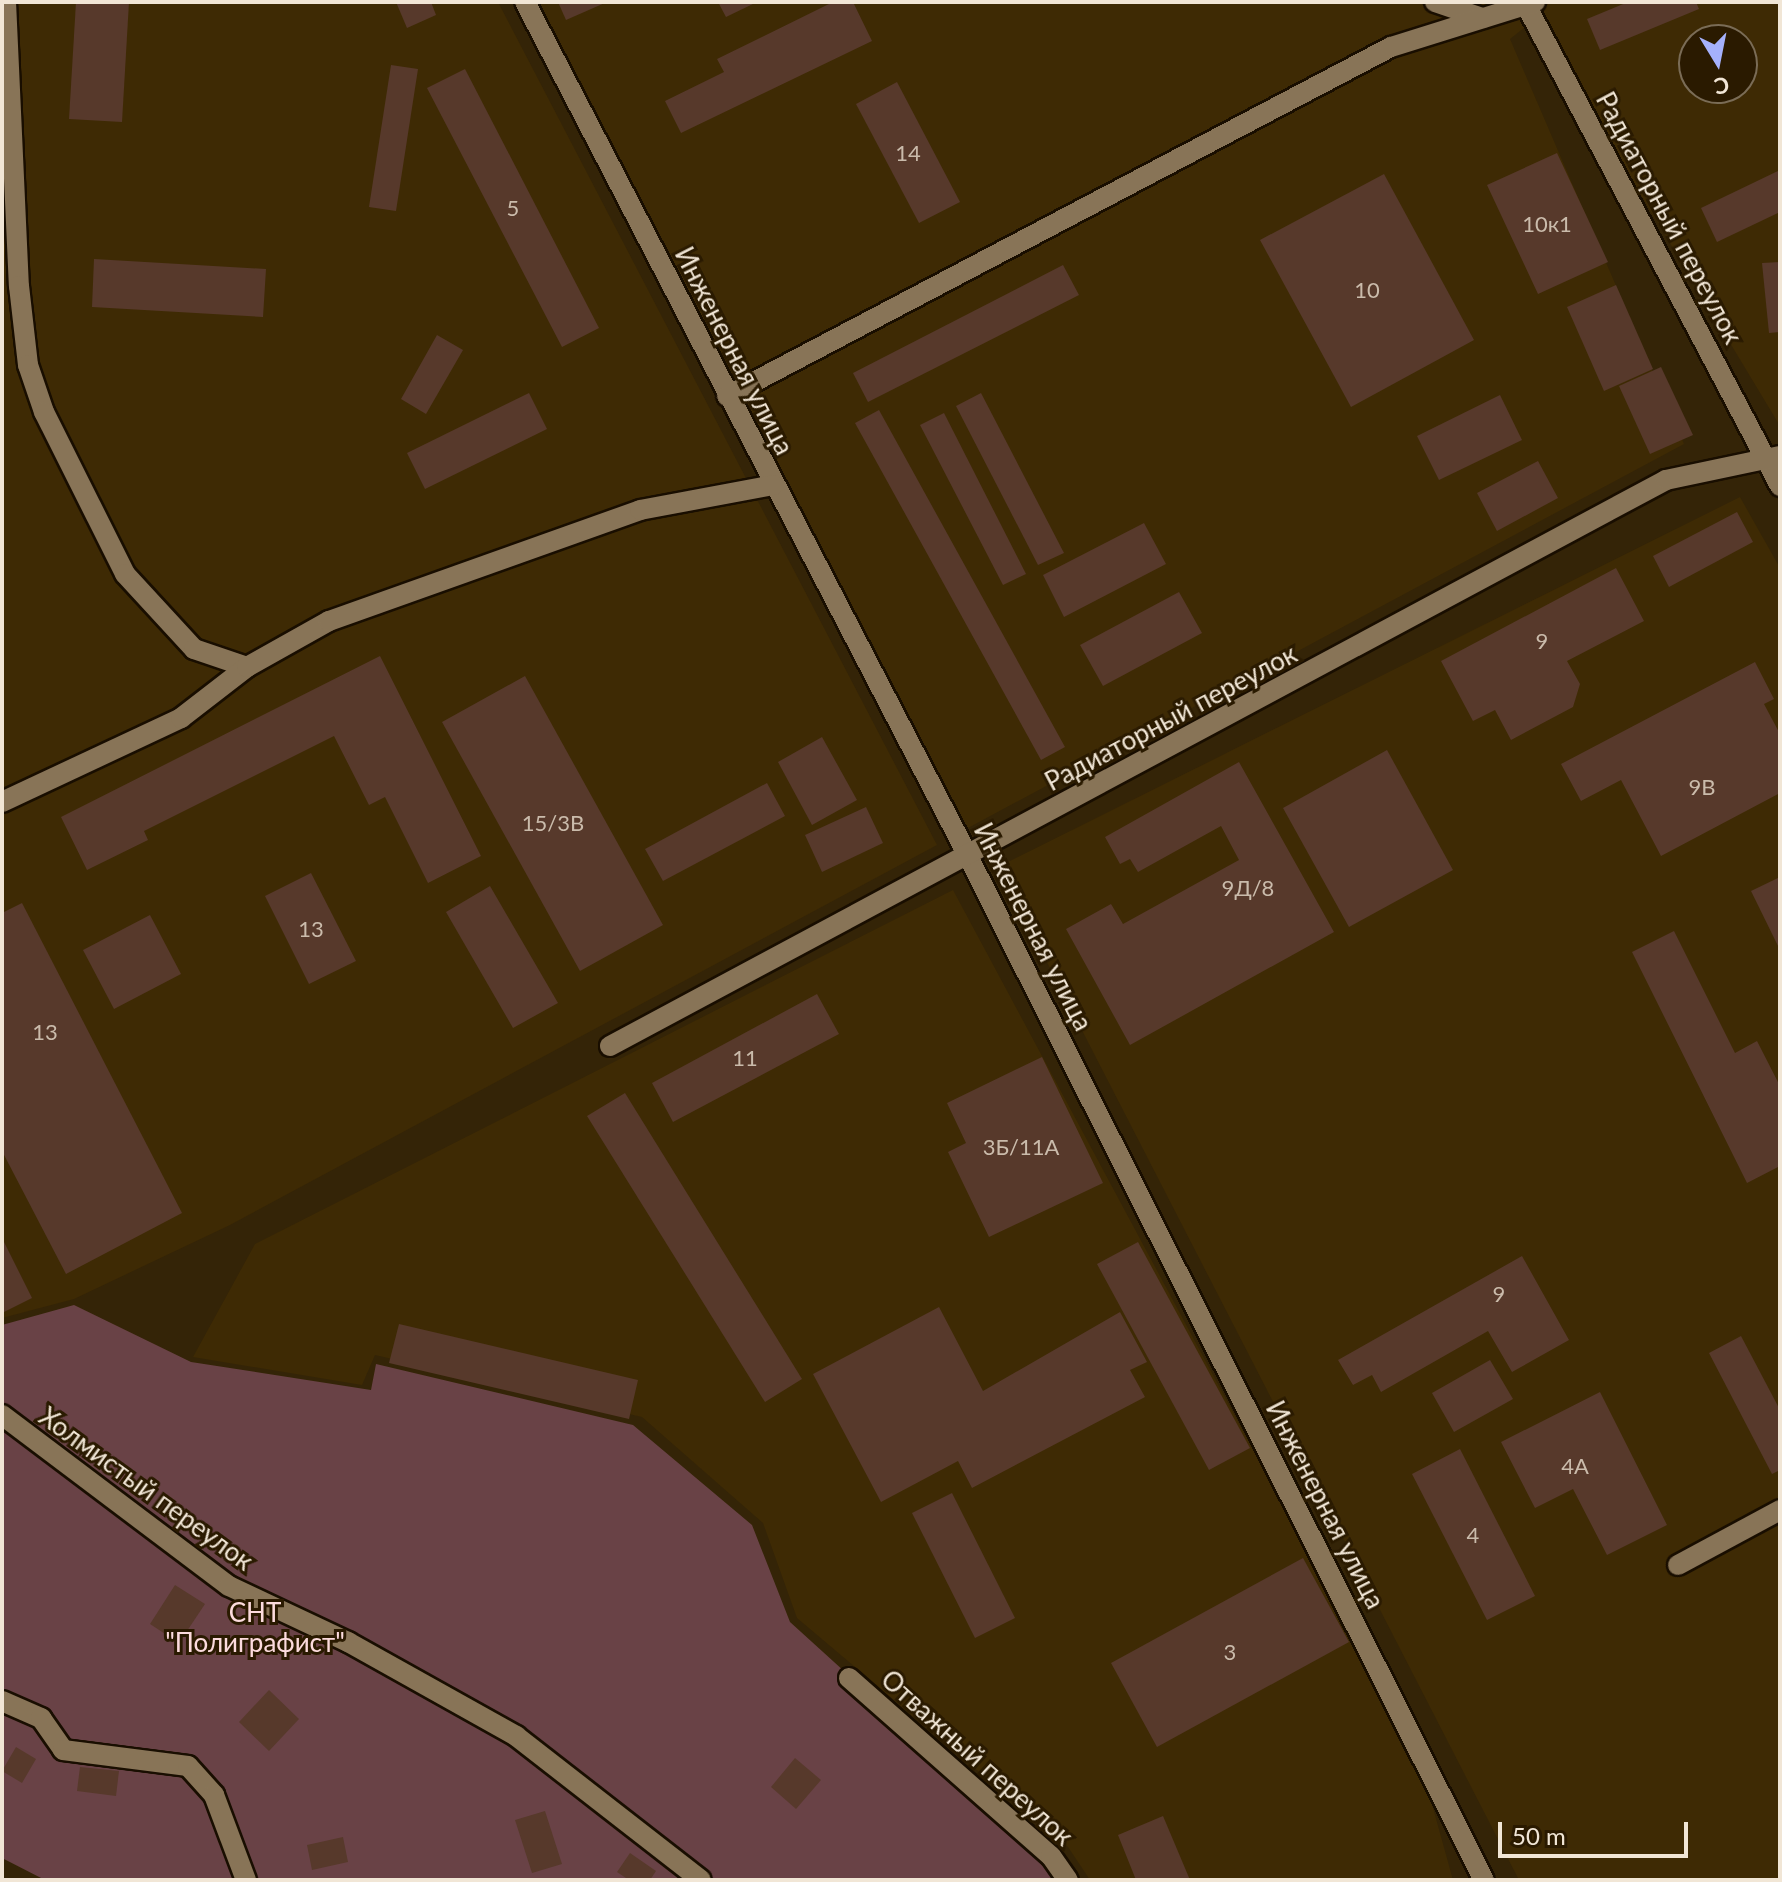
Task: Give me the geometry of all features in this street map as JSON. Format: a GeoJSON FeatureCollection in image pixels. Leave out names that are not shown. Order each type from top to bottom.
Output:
{"type":"FeatureCollection","features":[{"type":"Feature","properties":{"kind":"street"},"geometry":{"type":"LineString","coordinates":[[6,2],[19,286],[28,365],[44,412],[125,574],[194,649],[247,667]]}},
{"type":"Feature","properties":{"kind":"street","name":"Инженерная улица"},"geometry":{"type":"LineString","coordinates":[[525,2],[969,858],[1484,1880]]}},
{"type":"Feature","properties":{"kind":"street"},"geometry":{"type":"LineString","coordinates":[[1435,2],[1482,18]]}},
{"type":"Feature","properties":{"kind":"street","name":"Радиаторный переулок"},"geometry":{"type":"LineString","coordinates":[[727,396],[1391,47],[1530,3],[1772,456],[1780,486]]}},
{"type":"Feature","properties":{"kind":"street","name":"Радиаторный переулок"},"geometry":{"type":"LineString","coordinates":[[610,1046],[969,858],[1666,480],[1772,456]]}},
{"type":"Feature","properties":{"kind":"street"},"geometry":{"type":"LineString","coordinates":[[2,802],[181,718],[247,667],[329,621],[640,510],[774,485]]}},
{"type":"Feature","properties":{"kind":"street","name":"Холмистый переулок"},"geometry":{"type":"LineString","coordinates":[[3,1418],[229,1586],[348,1642],[516,1736],[701,1880]]}},
{"type":"Feature","properties":{"kind":"street"},"geometry":{"type":"LineString","coordinates":[[1678,1565],[1780,1510]]}},
{"type":"Feature","properties":{"kind":"street","name":"Отважный переулок"},"geometry":{"type":"LineString","coordinates":[[849,1678],[1051,1856],[1068,1880]]}},
{"type":"Feature","properties":{"kind":"street"},"geometry":{"type":"LineString","coordinates":[[2,1701],[41,1718],[63,1750],[188,1766],[214,1795],[246,1880]]}},
{"type":"Feature","properties":{"kind":"shaded area"},"geometry":{"type":"Polygon","coordinates":[[[2,2],[498,2],[937,845],[230,1225],[74,1299],[2,1318],[2,2]]]}},
{"type":"Feature","properties":{"kind":"shaded area"},"geometry":{"type":"Polygon","coordinates":[[[530,2],[1780,2],[1780,426],[1535,19],[1510,39],[1684,444],[966,829],[530,2]]]}},
{"type":"Feature","properties":{"kind":"shaded area"},"geometry":{"type":"Polygon","coordinates":[[[1740,497],[1780,568],[1780,1880],[1519,1880],[998,867],[1740,497]]]}},
{"type":"Feature","properties":{"kind":"shaded area"},"geometry":{"type":"Polygon","coordinates":[[[953,890],[1420,1761],[1453,1880],[1090,1880],[1068,1847],[797,1618],[763,1523],[642,1417],[375,1355],[362,1385],[193,1357],[255,1244],[953,890]]]}},
{"type":"Feature","properties":{"kind":"green space","name":"СНТ \"Полиграфист\""},"geometry":{"type":"Polygon","coordinates":[[[74,1305],[191,1362],[371,1390],[376,1364],[633,1425],[752,1525],[790,1622],[1074,1880],[45,1880],[2,1858],[2,1325],[74,1305]]]}},
{"type":"Feature","properties":{"kind":"building"},"geometry":{"type":"Polygon","coordinates":[[[76,2],[129,2],[122,122],[69,119],[76,2]]]}},
{"type":"Feature","properties":{"kind":"building"},"geometry":{"type":"Polygon","coordinates":[[[396,2],[431,2],[436,15],[407,28],[396,2]]]}},
{"type":"Feature","properties":{"kind":"building"},"geometry":{"type":"Polygon","coordinates":[[[558,2],[607,2],[566,20],[558,2]]]}},
{"type":"Feature","properties":{"kind":"building"},"geometry":{"type":"Polygon","coordinates":[[[718,2],[757,2],[726,17],[718,2]]]}},
{"type":"Feature","properties":{"kind":"building"},"geometry":{"type":"Polygon","coordinates":[[[833,2],[853,2],[872,41],[681,133],[665,101],[724,72],[717,59],[833,2]]]}},
{"type":"Feature","properties":{"kind":"building"},"geometry":{"type":"Polygon","coordinates":[[[1628,2],[1696,2],[1699,9],[1600,50],[1587,19],[1628,2]]]}},
{"type":"Feature","properties":{"kind":"building"},"geometry":{"type":"Polygon","coordinates":[[[391,65],[418,69],[396,211],[369,207],[391,65]]]}},
{"type":"Feature","properties":{"kind":"building"},"geometry":{"type":"Polygon","coordinates":[[[465,69],[599,328],[562,347],[427,88],[465,69]]]}},
{"type":"Feature","properties":{"kind":"building"},"geometry":{"type":"Polygon","coordinates":[[[897,82],[960,202],[919,223],[856,104],[897,82]]]}},
{"type":"Feature","properties":{"kind":"building"},"geometry":{"type":"Polygon","coordinates":[[[1557,153],[1608,262],[1538,294],[1487,185],[1557,153]]]}},
{"type":"Feature","properties":{"kind":"building"},"geometry":{"type":"Polygon","coordinates":[[[1780,170],[1780,212],[1717,242],[1701,208],[1780,170]]]}},
{"type":"Feature","properties":{"kind":"building"},"geometry":{"type":"Polygon","coordinates":[[[1384,174],[1474,340],[1351,407],[1260,240],[1384,174]]]}},
{"type":"Feature","properties":{"kind":"building"},"geometry":{"type":"Polygon","coordinates":[[[94,259],[266,269],[263,317],[92,307],[94,259]]]}},
{"type":"Feature","properties":{"kind":"building"},"geometry":{"type":"Polygon","coordinates":[[[1780,262],[1780,332],[1769,333],[1762,263],[1780,262]]]}},
{"type":"Feature","properties":{"kind":"building"},"geometry":{"type":"Polygon","coordinates":[[[1063,265],[1079,295],[868,402],[853,373],[1063,265]]]}},
{"type":"Feature","properties":{"kind":"building"},"geometry":{"type":"Polygon","coordinates":[[[1616,285],[1653,369],[1604,391],[1567,307],[1616,285]]]}},
{"type":"Feature","properties":{"kind":"building"},"geometry":{"type":"Polygon","coordinates":[[[437,335],[463,350],[426,414],[401,399],[437,335]]]}},
{"type":"Feature","properties":{"kind":"building"},"geometry":{"type":"Polygon","coordinates":[[[1661,367],[1693,435],[1650,454],[1619,386],[1661,367]]]}},
{"type":"Feature","properties":{"kind":"building"},"geometry":{"type":"Polygon","coordinates":[[[529,393],[547,429],[425,489],[407,453],[529,393]]]}},
{"type":"Feature","properties":{"kind":"building"},"geometry":{"type":"Polygon","coordinates":[[[981,393],[1064,553],[1038,565],[956,406],[981,393]]]}},
{"type":"Feature","properties":{"kind":"building"},"geometry":{"type":"Polygon","coordinates":[[[1500,395],[1522,440],[1439,480],[1417,436],[1500,395]]]}},
{"type":"Feature","properties":{"kind":"building"},"geometry":{"type":"Polygon","coordinates":[[[879,410],[1065,747],[1041,760],[855,423],[879,410]]]}},
{"type":"Feature","properties":{"kind":"building"},"geometry":{"type":"Polygon","coordinates":[[[944,413],[1026,574],[1003,585],[920,425],[944,413]]]}},
{"type":"Feature","properties":{"kind":"building"},"geometry":{"type":"Polygon","coordinates":[[[1538,461],[1558,498],[1497,531],[1477,493],[1538,461]]]}},
{"type":"Feature","properties":{"kind":"building"},"geometry":{"type":"Polygon","coordinates":[[[1737,512],[1753,542],[1669,587],[1653,556],[1737,512]]]}},
{"type":"Feature","properties":{"kind":"building"},"geometry":{"type":"Polygon","coordinates":[[[1144,523],[1166,564],[1064,617],[1043,575],[1144,523]]]}},
{"type":"Feature","properties":{"kind":"building"},"geometry":{"type":"Polygon","coordinates":[[[1616,568],[1644,621],[1567,661],[1580,684],[1573,707],[1511,740],[1495,710],[1473,721],[1441,661],[1616,568]]]}},
{"type":"Feature","properties":{"kind":"building"},"geometry":{"type":"Polygon","coordinates":[[[1179,592],[1202,633],[1103,686],[1080,645],[1179,592]]]}},
{"type":"Feature","properties":{"kind":"building"},"geometry":{"type":"Polygon","coordinates":[[[380,656],[481,856],[428,883],[385,797],[369,805],[334,736],[144,831],[148,840],[87,870],[61,817],[380,656]]]}},
{"type":"Feature","properties":{"kind":"building"},"geometry":{"type":"Polygon","coordinates":[[[1755,662],[1774,699],[1764,704],[1780,734],[1780,793],[1661,856],[1621,780],[1581,801],[1561,764],[1755,662]]]}},
{"type":"Feature","properties":{"kind":"building"},"geometry":{"type":"Polygon","coordinates":[[[525,676],[663,925],[580,971],[442,722],[525,676]]]}},
{"type":"Feature","properties":{"kind":"building"},"geometry":{"type":"Polygon","coordinates":[[[822,737],[857,800],[812,825],[778,762],[822,737]]]}},
{"type":"Feature","properties":{"kind":"building"},"geometry":{"type":"Polygon","coordinates":[[[1387,750],[1453,870],[1349,927],[1283,808],[1387,750]]]}},
{"type":"Feature","properties":{"kind":"building"},"geometry":{"type":"Polygon","coordinates":[[[1239,762],[1334,932],[1130,1045],[1066,929],[1111,904],[1123,924],[1239,860],[1221,826],[1138,872],[1130,859],[1120,864],[1105,837],[1239,762]]]}},
{"type":"Feature","properties":{"kind":"building"},"geometry":{"type":"Polygon","coordinates":[[[767,783],[785,816],[663,881],[645,849],[767,783]]]}},
{"type":"Feature","properties":{"kind":"building"},"geometry":{"type":"Polygon","coordinates":[[[866,807],[883,843],[822,872],[805,835],[866,807]]]}},
{"type":"Feature","properties":{"kind":"building"},"geometry":{"type":"Polygon","coordinates":[[[311,873],[356,961],[309,984],[265,896],[311,873]]]}},
{"type":"Feature","properties":{"kind":"building"},"geometry":{"type":"Polygon","coordinates":[[[1780,877],[1780,950],[1751,891],[1780,877]]]}},
{"type":"Feature","properties":{"kind":"building"},"geometry":{"type":"Polygon","coordinates":[[[490,886],[558,1003],[513,1028],[446,912],[490,886]]]}},
{"type":"Feature","properties":{"kind":"building"},"geometry":{"type":"Polygon","coordinates":[[[22,903],[182,1213],[66,1274],[2,1151],[2,913],[22,903]]]}},
{"type":"Feature","properties":{"kind":"building"},"geometry":{"type":"Polygon","coordinates":[[[150,915],[181,974],[114,1009],[83,950],[150,915]]]}},
{"type":"Feature","properties":{"kind":"building"},"geometry":{"type":"Polygon","coordinates":[[[1674,931],[1735,1053],[1757,1041],[1780,1086],[1780,1166],[1747,1183],[1632,952],[1674,931]]]}},
{"type":"Feature","properties":{"kind":"building"},"geometry":{"type":"Polygon","coordinates":[[[817,994],[839,1034],[673,1122],[652,1083],[817,994]]]}},
{"type":"Feature","properties":{"kind":"building"},"geometry":{"type":"Polygon","coordinates":[[[1042,1057],[1103,1183],[989,1237],[948,1152],[966,1143],[947,1103],[1042,1057]]]}},
{"type":"Feature","properties":{"kind":"building"},"geometry":{"type":"Polygon","coordinates":[[[625,1093],[802,1379],[765,1402],[587,1116],[625,1093]]]}},
{"type":"Feature","properties":{"kind":"building"},"geometry":{"type":"Polygon","coordinates":[[[2,1238],[32,1298],[2,1313],[2,1238]]]}},
{"type":"Feature","properties":{"kind":"building"},"geometry":{"type":"Polygon","coordinates":[[[1138,1242],[1250,1448],[1209,1470],[1097,1264],[1138,1242]]]}},
{"type":"Feature","properties":{"kind":"building"},"geometry":{"type":"Polygon","coordinates":[[[1522,1256],[1569,1340],[1512,1372],[1488,1331],[1381,1392],[1372,1375],[1353,1385],[1338,1360],[1522,1256]]]}},
{"type":"Feature","properties":{"kind":"building"},"geometry":{"type":"Polygon","coordinates":[[[939,1307],[983,1391],[1120,1312],[1147,1362],[1130,1370],[1145,1397],[972,1488],[958,1461],[881,1502],[813,1374],[939,1307]]]}},
{"type":"Feature","properties":{"kind":"building"},"geometry":{"type":"Polygon","coordinates":[[[399,1324],[638,1380],[629,1419],[389,1363],[399,1324]]]}},
{"type":"Feature","properties":{"kind":"building"},"geometry":{"type":"Polygon","coordinates":[[[1741,1336],[1780,1410],[1780,1470],[1772,1474],[1709,1353],[1741,1336]]]}},
{"type":"Feature","properties":{"kind":"building"},"geometry":{"type":"Polygon","coordinates":[[[1490,1360],[1513,1399],[1454,1432],[1432,1393],[1490,1360]]]}},
{"type":"Feature","properties":{"kind":"building"},"geometry":{"type":"Polygon","coordinates":[[[1600,1392],[1667,1525],[1607,1555],[1573,1489],[1535,1508],[1501,1442],[1600,1392]]]}},
{"type":"Feature","properties":{"kind":"building"},"geometry":{"type":"Polygon","coordinates":[[[1460,1449],[1535,1596],[1487,1620],[1412,1474],[1460,1449]]]}},
{"type":"Feature","properties":{"kind":"building"},"geometry":{"type":"Polygon","coordinates":[[[952,1493],[1015,1618],[975,1638],[912,1513],[952,1493]]]}},
{"type":"Feature","properties":{"kind":"building"},"geometry":{"type":"Polygon","coordinates":[[[1303,1558],[1349,1642],[1157,1747],[1111,1663],[1303,1558]]]}},
{"type":"Feature","properties":{"kind":"building"},"geometry":{"type":"Polygon","coordinates":[[[175,1585],[205,1604],[179,1643],[150,1624],[175,1585]]]}},
{"type":"Feature","properties":{"kind":"building"},"geometry":{"type":"Polygon","coordinates":[[[269,1690],[299,1719],[269,1751],[239,1722],[269,1690]]]}},
{"type":"Feature","properties":{"kind":"building"},"geometry":{"type":"Polygon","coordinates":[[[16,1747],[36,1759],[22,1783],[2,1771],[16,1747]]]}},
{"type":"Feature","properties":{"kind":"building"},"geometry":{"type":"Polygon","coordinates":[[[795,1758],[821,1780],[796,1809],[771,1787],[795,1758]]]}},
{"type":"Feature","properties":{"kind":"building"},"geometry":{"type":"Polygon","coordinates":[[[80,1767],[119,1771],[116,1796],[77,1791],[80,1767]]]}},
{"type":"Feature","properties":{"kind":"building"},"geometry":{"type":"Polygon","coordinates":[[[545,1811],[562,1864],[532,1873],[515,1820],[545,1811]]]}},
{"type":"Feature","properties":{"kind":"building"},"geometry":{"type":"Polygon","coordinates":[[[1163,1816],[1190,1880],[1136,1880],[1118,1835],[1163,1816]]]}},
{"type":"Feature","properties":{"kind":"building"},"geometry":{"type":"Polygon","coordinates":[[[343,1837],[348,1862],[312,1870],[307,1845],[343,1837]]]}},
{"type":"Feature","properties":{"kind":"building"},"geometry":{"type":"Polygon","coordinates":[[[630,1853],[656,1871],[650,1880],[629,1880],[617,1872],[630,1853]]]}}]}
